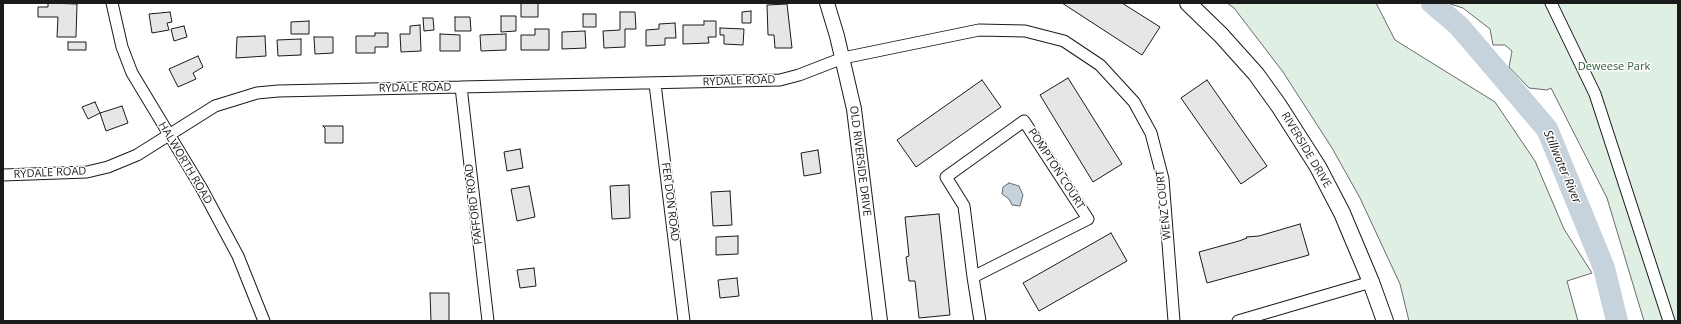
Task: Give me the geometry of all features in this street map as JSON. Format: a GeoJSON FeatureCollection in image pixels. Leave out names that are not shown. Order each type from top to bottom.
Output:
{"type":"FeatureCollection","features":[{"type":"Feature","properties":{"kind":"main road","name":"RIVERSIDE DRIVE"},"geometry":{"type":"LineString","coordinates":[[1188,3],[1221,35],[1246,63],[1279,106],[1318,166],[1342,213],[1371,282],[1385,321]]}},
{"type":"Feature","properties":{"kind":"street","name":"HALWORTH ROAD"},"geometry":{"type":"LineString","coordinates":[[112,3],[122,47],[132,73],[202,189],[238,256],[264,321]]}},
{"type":"Feature","properties":{"kind":"street","name":"OLD RIVERSIDE DRIVE"},"geometry":{"type":"LineString","coordinates":[[827,3],[843,58],[854,109],[880,321]]}},
{"type":"Feature","properties":{"kind":"street"},"geometry":{"type":"LineString","coordinates":[[1551,3],[1595,94],[1670,321]]}},
{"type":"Feature","properties":{"kind":"street","name":"WENZ COURT"},"geometry":{"type":"LineString","coordinates":[[843,58],[979,30],[1025,31],[1064,41],[1100,65],[1134,102],[1151,133],[1163,179],[1174,321]]}},
{"type":"Feature","properties":{"kind":"street","name":"RYDALE ROAD"},"geometry":{"type":"LineString","coordinates":[[3,175],[87,172],[123,162],[215,106],[257,93],[278,91],[655,84],[780,80],[799,75],[843,58]]}},
{"type":"Feature","properties":{"kind":"street","name":"FER DON ROAD"},"geometry":{"type":"LineString","coordinates":[[655,84],[684,321]]}},
{"type":"Feature","properties":{"kind":"street","name":"PAFFORD ROAD"},"geometry":{"type":"LineString","coordinates":[[461,88],[488,321]]}},
{"type":"Feature","properties":{"kind":"street","name":"POMPTON COURT"},"geometry":{"type":"LineString","coordinates":[[973,277],[1088,219],[1024,121],[946,177],[964,206],[973,277],[980,321]]}},
{"type":"Feature","properties":{"kind":"street"},"geometry":{"type":"LineString","coordinates":[[1238,321],[1371,282]]}},
{"type":"Feature","properties":{"kind":"green space"},"geometry":{"type":"Polygon","coordinates":[[[1227,3],[1376,3],[1395,40],[1495,102],[1535,161],[1564,229],[1592,273],[1567,281],[1578,321],[1409,321],[1400,284],[1360,198],[1332,148],[1283,72],[1234,8],[1227,3]]]}},
{"type":"Feature","properties":{"kind":"green space","name":"Deweese Park"},"geometry":{"type":"Polygon","coordinates":[[[1447,3],[1678,3],[1678,321],[1644,321],[1607,198],[1551,88],[1547,90],[1529,88],[1509,67],[1512,51],[1505,45],[1493,45],[1490,29],[1463,8],[1447,3]]]}},
{"type":"Feature","properties":{"kind":"shaded area"},"geometry":{"type":"Polygon","coordinates":[[[1009,183],[1019,186],[1023,195],[1020,206],[1012,205],[1009,199],[1002,194],[1003,187],[1009,183]]]}},
{"type":"Feature","properties":{"kind":"building"},"geometry":{"type":"Polygon","coordinates":[[[48,3],[77,4],[76,37],[57,37],[58,17],[38,17],[38,7],[48,7],[48,3]]]}},
{"type":"Feature","properties":{"kind":"building"},"geometry":{"type":"Polygon","coordinates":[[[521,3],[538,3],[538,17],[521,17],[521,3]]]}},
{"type":"Feature","properties":{"kind":"building"},"geometry":{"type":"Polygon","coordinates":[[[1062,3],[1122,3],[1160,27],[1142,55],[1062,3]]]}},
{"type":"Feature","properties":{"kind":"building"},"geometry":{"type":"Polygon","coordinates":[[[787,4],[792,48],[775,48],[774,35],[768,35],[767,5],[787,4]]]}},
{"type":"Feature","properties":{"kind":"building"},"geometry":{"type":"Polygon","coordinates":[[[751,11],[751,23],[742,23],[742,12],[751,11]]]}},
{"type":"Feature","properties":{"kind":"building"},"geometry":{"type":"Polygon","coordinates":[[[170,12],[172,22],[167,23],[169,30],[152,33],[149,14],[170,12]]]}},
{"type":"Feature","properties":{"kind":"building"},"geometry":{"type":"Polygon","coordinates":[[[620,12],[635,12],[636,29],[625,29],[625,47],[604,48],[603,31],[620,30],[620,12]]]}},
{"type":"Feature","properties":{"kind":"building"},"geometry":{"type":"Polygon","coordinates":[[[583,14],[596,14],[596,27],[583,27],[583,14]]]}},
{"type":"Feature","properties":{"kind":"building"},"geometry":{"type":"Polygon","coordinates":[[[501,16],[516,16],[516,31],[501,32],[501,16]]]}},
{"type":"Feature","properties":{"kind":"building"},"geometry":{"type":"Polygon","coordinates":[[[455,17],[470,17],[471,31],[455,31],[455,17]]]}},
{"type":"Feature","properties":{"kind":"building"},"geometry":{"type":"Polygon","coordinates":[[[423,18],[433,18],[434,30],[424,31],[423,18]]]}},
{"type":"Feature","properties":{"kind":"building"},"geometry":{"type":"Polygon","coordinates":[[[309,21],[309,34],[291,34],[291,22],[309,21]]]}},
{"type":"Feature","properties":{"kind":"building"},"geometry":{"type":"Polygon","coordinates":[[[704,21],[716,21],[716,37],[708,37],[709,43],[683,44],[683,25],[704,25],[704,21]]]}},
{"type":"Feature","properties":{"kind":"building"},"geometry":{"type":"Polygon","coordinates":[[[675,23],[676,38],[665,38],[665,45],[646,46],[646,30],[659,29],[659,24],[675,23]]]}},
{"type":"Feature","properties":{"kind":"building"},"geometry":{"type":"Polygon","coordinates":[[[420,25],[421,51],[401,52],[400,34],[410,34],[410,26],[420,25]]]}},
{"type":"Feature","properties":{"kind":"building"},"geometry":{"type":"Polygon","coordinates":[[[184,26],[187,37],[174,41],[171,29],[184,26]]]}},
{"type":"Feature","properties":{"kind":"building"},"geometry":{"type":"Polygon","coordinates":[[[720,28],[744,29],[743,45],[724,44],[724,35],[720,35],[720,28]]]}},
{"type":"Feature","properties":{"kind":"building"},"geometry":{"type":"Polygon","coordinates":[[[535,29],[549,29],[549,50],[521,50],[521,35],[535,35],[535,29]]]}},
{"type":"Feature","properties":{"kind":"building"},"geometry":{"type":"Polygon","coordinates":[[[585,31],[586,48],[562,49],[562,32],[585,31]]]}},
{"type":"Feature","properties":{"kind":"building"},"geometry":{"type":"Polygon","coordinates":[[[375,33],[388,33],[388,47],[375,47],[375,53],[356,53],[356,36],[375,36],[375,33]]]}},
{"type":"Feature","properties":{"kind":"building"},"geometry":{"type":"Polygon","coordinates":[[[440,34],[460,35],[460,51],[440,51],[440,34]]]}},
{"type":"Feature","properties":{"kind":"building"},"geometry":{"type":"Polygon","coordinates":[[[506,34],[506,50],[481,51],[480,35],[506,34]]]}},
{"type":"Feature","properties":{"kind":"building"},"geometry":{"type":"Polygon","coordinates":[[[265,36],[266,56],[236,58],[237,37],[265,36]]]}},
{"type":"Feature","properties":{"kind":"building"},"geometry":{"type":"Polygon","coordinates":[[[314,37],[333,37],[333,53],[315,54],[314,37]]]}},
{"type":"Feature","properties":{"kind":"building"},"geometry":{"type":"Polygon","coordinates":[[[301,39],[301,55],[278,56],[277,40],[301,39]]]}},
{"type":"Feature","properties":{"kind":"building"},"geometry":{"type":"Polygon","coordinates":[[[68,42],[86,42],[86,50],[68,50],[68,42]]]}},
{"type":"Feature","properties":{"kind":"building"},"geometry":{"type":"Polygon","coordinates":[[[198,56],[203,67],[193,73],[196,79],[178,87],[169,69],[198,56]]]}},
{"type":"Feature","properties":{"kind":"building"},"geometry":{"type":"Polygon","coordinates":[[[1068,78],[1122,164],[1093,182],[1040,95],[1068,78]]]}},
{"type":"Feature","properties":{"kind":"building"},"geometry":{"type":"Polygon","coordinates":[[[982,80],[1001,107],[916,167],[897,140],[982,80]]]}},
{"type":"Feature","properties":{"kind":"building"},"geometry":{"type":"Polygon","coordinates":[[[1207,80],[1267,166],[1241,184],[1181,98],[1207,80]]]}},
{"type":"Feature","properties":{"kind":"building"},"geometry":{"type":"Polygon","coordinates":[[[95,102],[100,113],[88,119],[82,107],[95,102]]]}},
{"type":"Feature","properties":{"kind":"building"},"geometry":{"type":"Polygon","coordinates":[[[122,106],[128,123],[106,131],[100,113],[122,106]]]}},
{"type":"Feature","properties":{"kind":"building"},"geometry":{"type":"Polygon","coordinates":[[[323,126],[343,126],[343,143],[325,143],[325,128],[323,126]]]}},
{"type":"Feature","properties":{"kind":"building"},"geometry":{"type":"Polygon","coordinates":[[[520,149],[523,168],[507,171],[504,152],[520,149]]]}},
{"type":"Feature","properties":{"kind":"building"},"geometry":{"type":"Polygon","coordinates":[[[818,150],[821,173],[804,176],[801,153],[818,150]]]}},
{"type":"Feature","properties":{"kind":"building"},"geometry":{"type":"Polygon","coordinates":[[[629,185],[630,218],[612,219],[610,186],[629,185]]]}},
{"type":"Feature","properties":{"kind":"building"},"geometry":{"type":"Polygon","coordinates":[[[529,186],[535,217],[517,221],[511,189],[529,186]]]}},
{"type":"Feature","properties":{"kind":"building"},"geometry":{"type":"Polygon","coordinates":[[[730,191],[732,225],[713,226],[711,192],[730,191]]]}},
{"type":"Feature","properties":{"kind":"building"},"geometry":{"type":"Polygon","coordinates":[[[939,214],[950,315],[919,318],[915,281],[909,281],[906,257],[909,256],[905,217],[939,214]]]}},
{"type":"Feature","properties":{"kind":"building"},"geometry":{"type":"Polygon","coordinates":[[[1300,224],[1309,255],[1207,283],[1199,252],[1239,241],[1247,238],[1246,237],[1259,236],[1300,224]]]}},
{"type":"Feature","properties":{"kind":"building"},"geometry":{"type":"Polygon","coordinates":[[[1111,233],[1127,261],[1039,311],[1023,283],[1111,233]]]}},
{"type":"Feature","properties":{"kind":"building"},"geometry":{"type":"Polygon","coordinates":[[[738,236],[738,254],[716,255],[716,237],[738,236]]]}},
{"type":"Feature","properties":{"kind":"building"},"geometry":{"type":"Polygon","coordinates":[[[534,268],[536,286],[520,288],[517,270],[534,268]]]}},
{"type":"Feature","properties":{"kind":"building"},"geometry":{"type":"Polygon","coordinates":[[[737,278],[739,296],[720,298],[718,280],[737,278]]]}},
{"type":"Feature","properties":{"kind":"building"},"geometry":{"type":"Polygon","coordinates":[[[430,293],[449,293],[449,321],[431,321],[430,293]]]}},
{"type":"Feature","properties":{"kind":"waterway","name":"Stillwater River"},"geometry":{"type":"LineString","coordinates":[[1432,3],[1459,26],[1547,129],[1604,268],[1617,321]]}}]}
